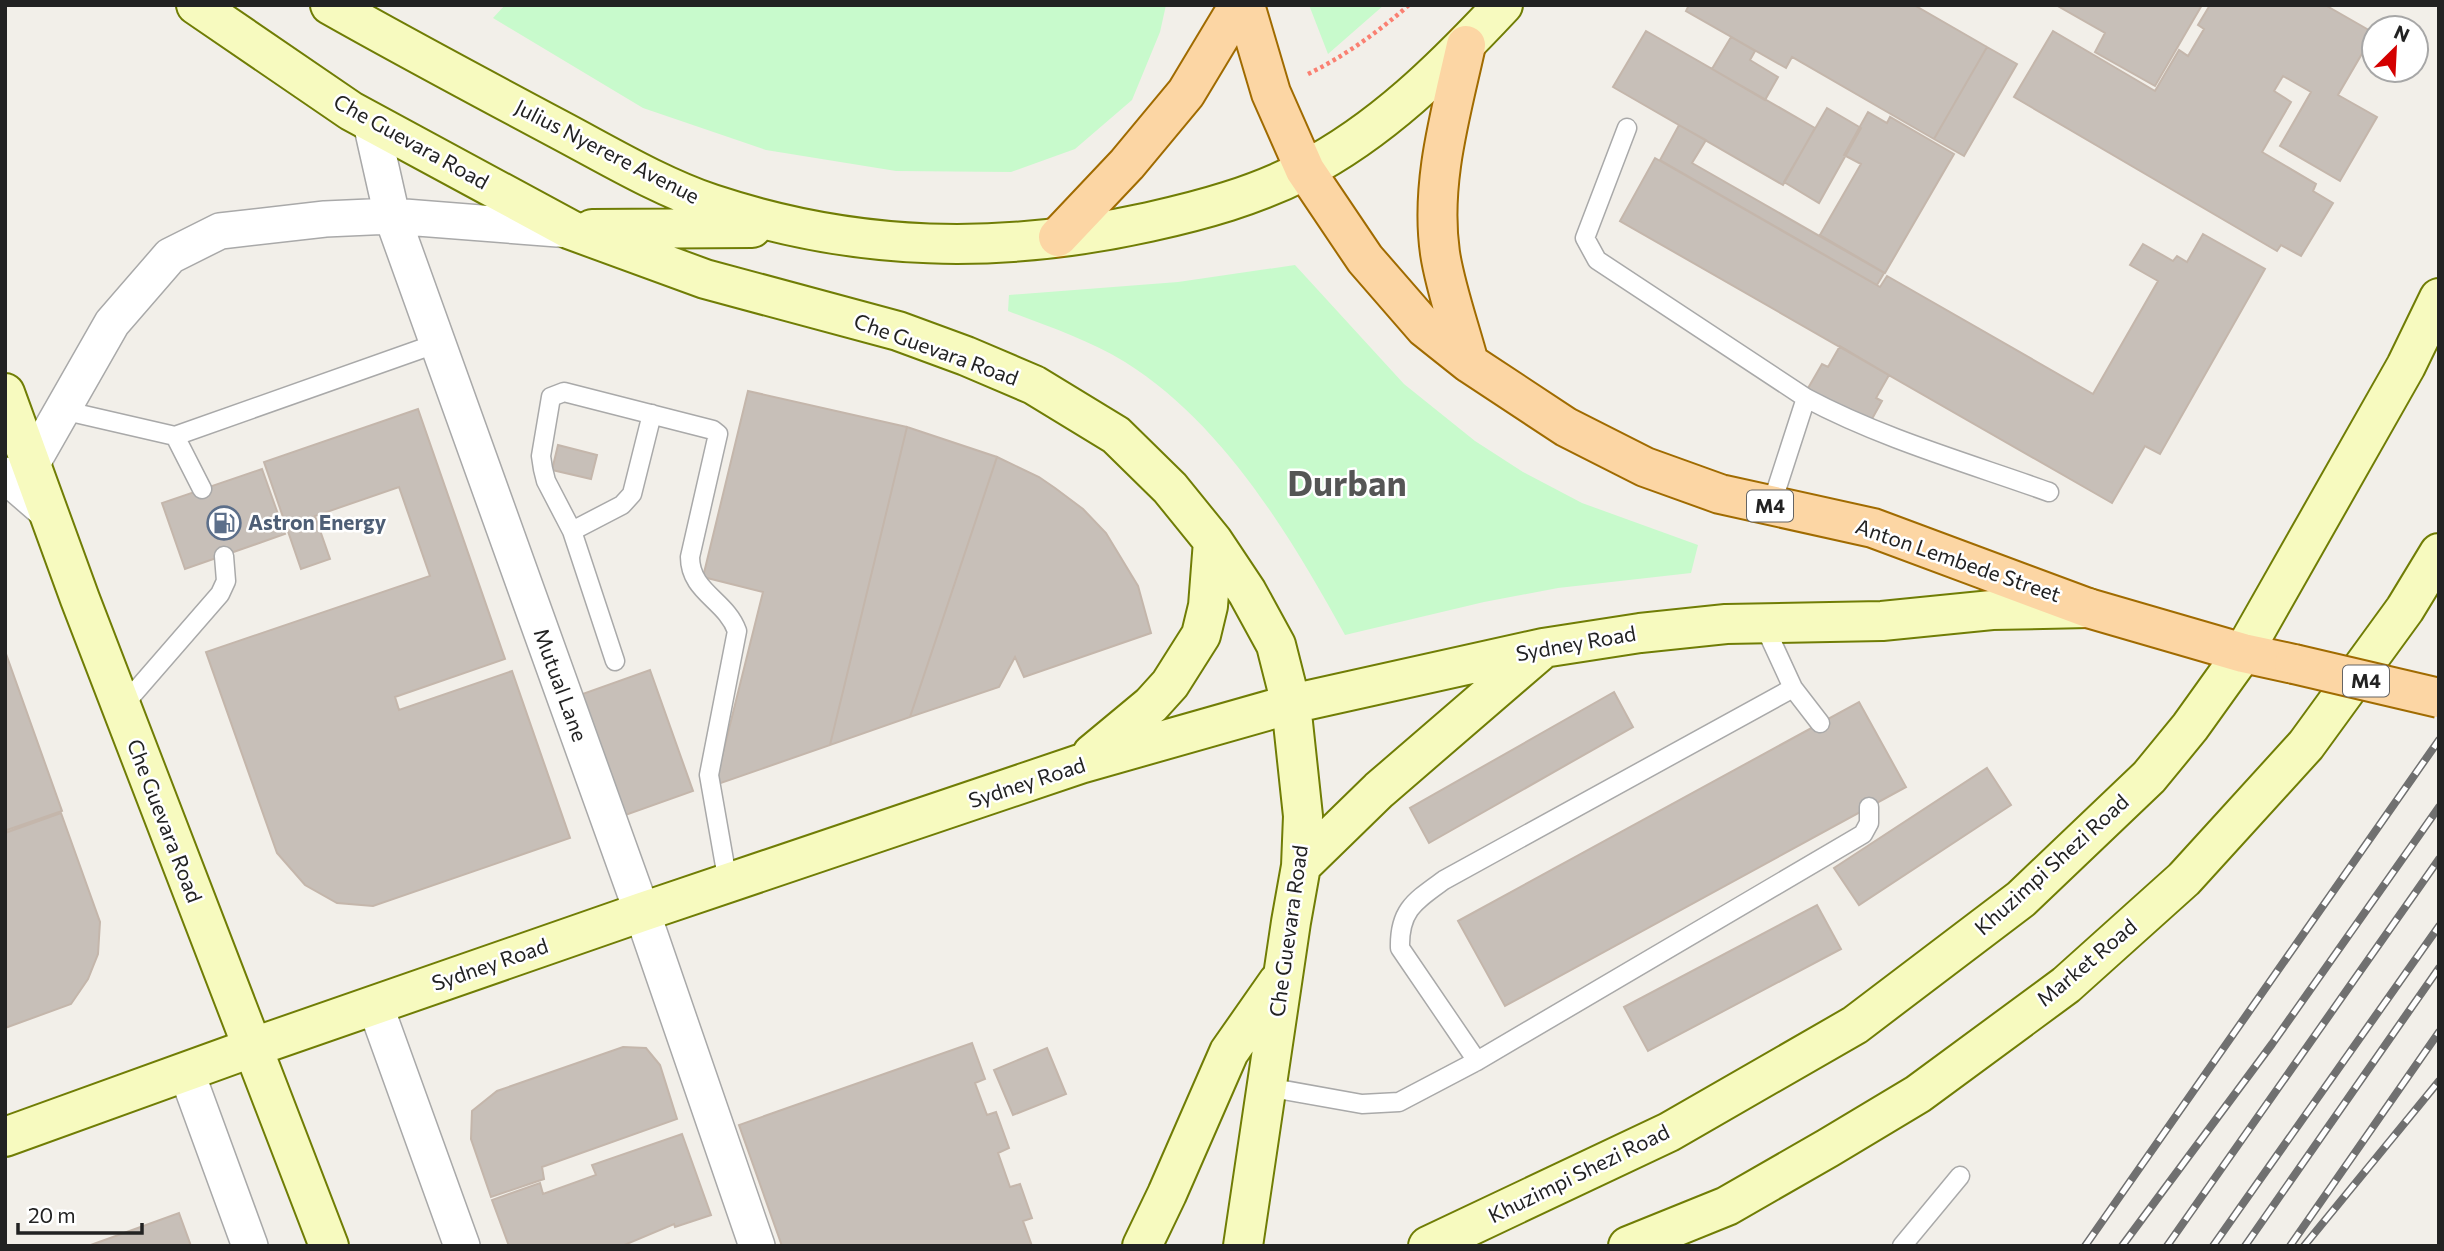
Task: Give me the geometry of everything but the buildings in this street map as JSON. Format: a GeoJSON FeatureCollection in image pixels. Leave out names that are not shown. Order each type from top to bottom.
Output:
{"type":"FeatureCollection","features":[{"type":"Feature","properties":{"kind":"main road","name":"Che Guevara Road"},"geometry":{"type":"LineString","coordinates":[[196,5],[371,123],[571,230],[705,279],[898,331],[1034,385],[1116,435],[1170,488],[1213,541],[1247,592],[1276,645],[1291,704],[1303,816],[1301,866],[1243,1246]]}},
{"type":"Feature","properties":{"kind":"main road","name":"Julius Nyerere Avenue"},"geometry":{"type":"LineString","coordinates":[[330,5],[629,167],[710,203],[799,229],[850,237],[948,245],[1003,244],[1116,229],[1211,208],[1245,197],[1305,170],[1367,131],[1406,102],[1466,45],[1503,5]]}},
{"type":"Feature","properties":{"kind":"main road"},"geometry":{"type":"LineString","coordinates":[[1058,237],[1127,164],[1173,110],[1239,5]]}},
{"type":"Feature","properties":{"kind":"main road","name":"Anton Lembede Street"},"geometry":{"type":"LineString","coordinates":[[1245,5],[1271,93],[1305,170],[1365,259],[1425,328],[1469,363],[1566,428],[1645,467],[1720,494],[1873,528],[2088,608],[2244,653],[2439,698]]}},
{"type":"Feature","properties":{"kind":"main road"},"geometry":{"type":"LineString","coordinates":[[1466,45],[1445,140],[1438,192],[1440,253],[1469,363]]}},
{"type":"Feature","properties":{"kind":"main road"},"geometry":{"type":"LineString","coordinates":[[571,230],[799,229]]}},
{"type":"Feature","properties":{"kind":"main road","name":"Khuzimpi Shezi Road"},"geometry":{"type":"LineString","coordinates":[[1429,1246],[1669,1132],[1854,1025],[2021,900],[2149,776],[2190,727],[2244,653],[2406,366],[2439,298]]}},
{"type":"Feature","properties":{"kind":"main road","name":"Che Guevara Road"},"geometry":{"type":"LineString","coordinates":[[5,393],[18,470],[48,513],[329,1246]]}},
{"type":"Feature","properties":{"kind":"main road"},"geometry":{"type":"LineString","coordinates":[[1080,764],[1151,705],[1186,662],[1201,635],[1208,606],[1213,541]]}},
{"type":"Feature","properties":{"kind":"main road","name":"Market Road"},"geometry":{"type":"LineString","coordinates":[[1628,1246],[1727,1206],[1828,1148],[1918,1094],[2066,985],[2184,879],[2306,746],[2405,609],[2439,553]]}},
{"type":"Feature","properties":{"kind":"main road","name":"Sydney Road"},"geometry":{"type":"LineString","coordinates":[[5,1137],[642,912],[1080,764],[1291,704],[1543,648],[1714,625],[1882,621],[1992,610],[2088,608]]}},
{"type":"Feature","properties":{"kind":"main road"},"geometry":{"type":"LineString","coordinates":[[1301,866],[1379,790],[1543,648]]}},
{"type":"Feature","properties":{"kind":"main road"},"geometry":{"type":"LineString","coordinates":[[1142,1246],[1229,1052],[1283,975]]}},
{"type":"Feature","properties":{"kind":"street","name":"Mutual Lane"},"geometry":{"type":"LineString","coordinates":[[371,123],[392,216],[642,912],[757,1246]]}},
{"type":"Feature","properties":{"kind":"street"},"geometry":{"type":"LineString","coordinates":[[18,470],[62,410],[112,323],[170,256],[220,231],[325,219],[392,216],[571,230]]}},
{"type":"Feature","properties":{"kind":"street"},"geometry":{"type":"LineString","coordinates":[[375,1005],[462,1246]]}},
{"type":"Feature","properties":{"kind":"street"},"geometry":{"type":"LineString","coordinates":[[186,1071],[250,1246]]}},
{"type":"Feature","properties":{"kind":"lane"},"geometry":{"type":"LineString","coordinates":[[1627,128],[1587,228],[1585,238],[1597,260],[1807,398],[1861,425],[2049,492]]}},
{"type":"Feature","properties":{"kind":"lane"},"geometry":{"type":"LineString","coordinates":[[62,410],[175,436],[438,343]]}},
{"type":"Feature","properties":{"kind":"lane"},"geometry":{"type":"LineString","coordinates":[[615,661],[572,531],[542,469],[541,456],[551,397],[568,392],[713,430],[718,434],[690,567],[693,578],[733,619],[737,631],[709,775],[728,883]]}},
{"type":"Feature","properties":{"kind":"lane"},"geometry":{"type":"LineString","coordinates":[[1771,506],[1807,398]]}},
{"type":"Feature","properties":{"kind":"lane"},"geometry":{"type":"LineString","coordinates":[[572,531],[628,500],[632,494],[652,414]]}},
{"type":"Feature","properties":{"kind":"lane"},"geometry":{"type":"LineString","coordinates":[[175,436],[202,489]]}},
{"type":"Feature","properties":{"kind":"lane"},"geometry":{"type":"LineString","coordinates":[[121,708],[220,594],[226,581],[224,556]]}},
{"type":"Feature","properties":{"kind":"lane"},"geometry":{"type":"LineString","coordinates":[[1764,625],[1793,688],[1820,723]]}},
{"type":"Feature","properties":{"kind":"lane"},"geometry":{"type":"LineString","coordinates":[[1477,1061],[1400,948],[1400,928],[1405,912],[1444,880],[1793,688]]}},
{"type":"Feature","properties":{"kind":"lane"},"geometry":{"type":"LineString","coordinates":[[1267,1087],[1362,1104],[1399,1102],[1477,1061],[1863,834],[1869,823],[1869,807]]}},
{"type":"Feature","properties":{"kind":"lane"},"geometry":{"type":"LineString","coordinates":[[1902,1246],[1960,1176]]}},
{"type":"Feature","properties":{"kind":"green space"},"geometry":{"type":"Polygon","coordinates":[[[505,5],[1166,5],[1160,32],[1132,100],[1075,149],[1011,172],[896,171],[766,150],[643,108],[493,18],[505,5]]]}},
{"type":"Feature","properties":{"kind":"green space"},"geometry":{"type":"Polygon","coordinates":[[[1309,5],[1384,5],[1328,54],[1309,5]]]}},
{"type":"Feature","properties":{"kind":"green space"},"geometry":{"type":"Polygon","coordinates":[[[1295,265],[1404,384],[1475,441],[1523,472],[1582,503],[1698,545],[1691,573],[1558,588],[1484,602],[1345,635],[1278,522],[1223,449],[1193,417],[1160,387],[1125,362],[1068,334],[1008,311],[1009,295],[1178,282],[1295,265]]]}},
{"type":"Feature","properties":{"kind":"railway"},"geometry":{"type":"LineString","coordinates":[[2085,1246],[2439,740]]}},
{"type":"Feature","properties":{"kind":"railway"},"geometry":{"type":"LineString","coordinates":[[2122,1246],[2272,1044],[2439,807]]}},
{"type":"Feature","properties":{"kind":"railway"},"geometry":{"type":"LineString","coordinates":[[2167,1246],[2439,859]]}},
{"type":"Feature","properties":{"kind":"railway"},"geometry":{"type":"LineString","coordinates":[[2213,1246],[2439,926]]}},
{"type":"Feature","properties":{"kind":"railway"},"geometry":{"type":"LineString","coordinates":[[2245,1246],[2439,968]]}},
{"type":"Feature","properties":{"kind":"railway"},"geometry":{"type":"LineString","coordinates":[[2290,1246],[2439,1032]]}},
{"type":"Feature","properties":{"kind":"railway"},"geometry":{"type":"LineString","coordinates":[[2304,1246],[2439,1081]]}},
{"type":"Feature","properties":{"kind":"place","name":"Astron Energy"},"geometry":{"type":"Point","coordinates":[224,523]}},
{"type":"Feature","properties":{"kind":"district","name":"Durban"},"geometry":{"type":"Point","coordinates":[1347,484]}}]}
